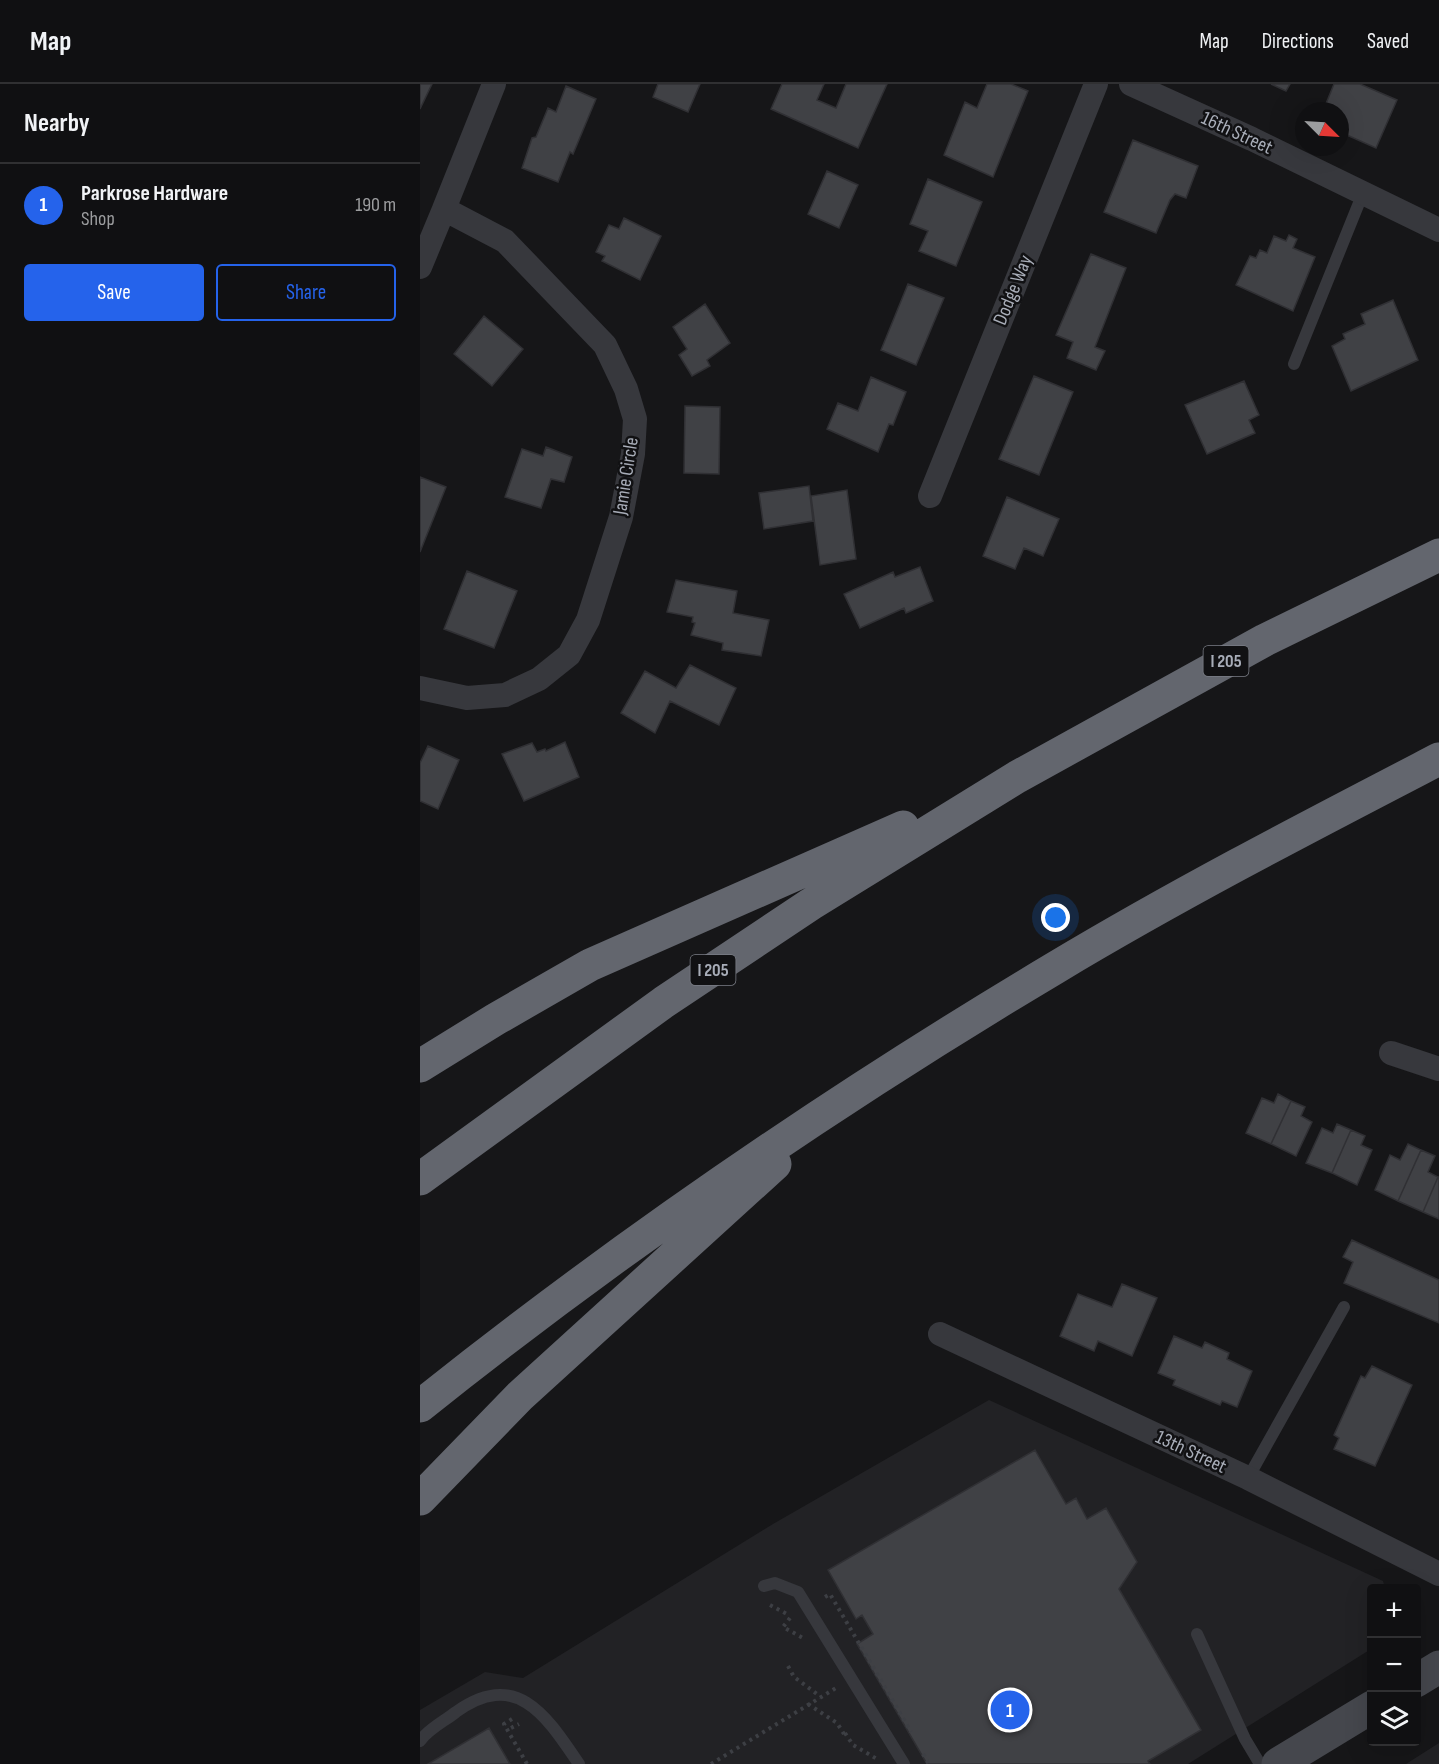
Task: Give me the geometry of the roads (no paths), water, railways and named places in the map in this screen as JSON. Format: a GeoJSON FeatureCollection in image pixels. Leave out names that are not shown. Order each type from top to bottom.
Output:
{"type":"FeatureCollection","features":[{"type":"Feature","properties":{"kind":"highway","name":"I 205"},"geometry":{"type":"LineString","coordinates":[[420,1179],[664,1002],[811,904],[1017,777],[1265,640],[1439,555]]}},
{"type":"Feature","properties":{"kind":"highway"},"geometry":{"type":"LineString","coordinates":[[420,1406],[595,1269],[856,1090],[1056,967],[1232,868],[1439,759]]}},
{"type":"Feature","properties":{"kind":"highway"},"geometry":{"type":"LineString","coordinates":[[420,1066],[496,1018],[590,966],[1017,777]]}},
{"type":"Feature","properties":{"kind":"highway"},"geometry":{"type":"LineString","coordinates":[[420,1499],[520,1396],[856,1090]]}},
{"type":"Feature","properties":{"kind":"street"},"geometry":{"type":"LineString","coordinates":[[420,267],[494,84]]}},
{"type":"Feature","properties":{"kind":"street","name":"Dodge Way"},"geometry":{"type":"LineString","coordinates":[[930,496],[1095,84]]}},
{"type":"Feature","properties":{"kind":"street","name":"16th Street"},"geometry":{"type":"LineString","coordinates":[[1134,85],[1439,230]]}},
{"type":"Feature","properties":{"kind":"street","name":"Jamie Circle"},"geometry":{"type":"LineString","coordinates":[[420,688],[467,698],[505,694],[539,678],[569,655],[588,620],[621,517],[633,454],[635,419],[622,379],[605,345],[505,241],[444,209]]}},
{"type":"Feature","properties":{"kind":"street"},"geometry":{"type":"LineString","coordinates":[[1391,1053],[1439,1069]]}},
{"type":"Feature","properties":{"kind":"street","name":"13th Street"},"geometry":{"type":"LineString","coordinates":[[940,1334],[1248,1478],[1439,1574]]}},
{"type":"Feature","properties":{"kind":"street"},"geometry":{"type":"LineString","coordinates":[[1421,1677],[1439,1667]]}},
{"type":"Feature","properties":{"kind":"street"},"geometry":{"type":"LineString","coordinates":[[1278,1764],[1367,1709]]}},
{"type":"Feature","properties":{"kind":"lane"},"geometry":{"type":"LineString","coordinates":[[1294,363],[1363,193]]}},
{"type":"Feature","properties":{"kind":"lane"},"geometry":{"type":"LineString","coordinates":[[1248,1478],[1344,1307]]}},
{"type":"Feature","properties":{"kind":"lane"},"geometry":{"type":"LineString","coordinates":[[764,1586],[775,1583],[798,1592],[904,1764]]}},
{"type":"Feature","properties":{"kind":"lane"},"geometry":{"type":"LineString","coordinates":[[1197,1634],[1245,1739],[1260,1764]]}},
{"type":"Feature","properties":{"kind":"lane"},"geometry":{"type":"LineString","coordinates":[[420,1741],[464,1707],[490,1694],[511,1695],[534,1707],[552,1724],[579,1764]]}},
{"type":"Feature","properties":{"kind":"place","name":"Parkrose Hardware"},"geometry":{"type":"Point","coordinates":[1010,1710]}}]}
